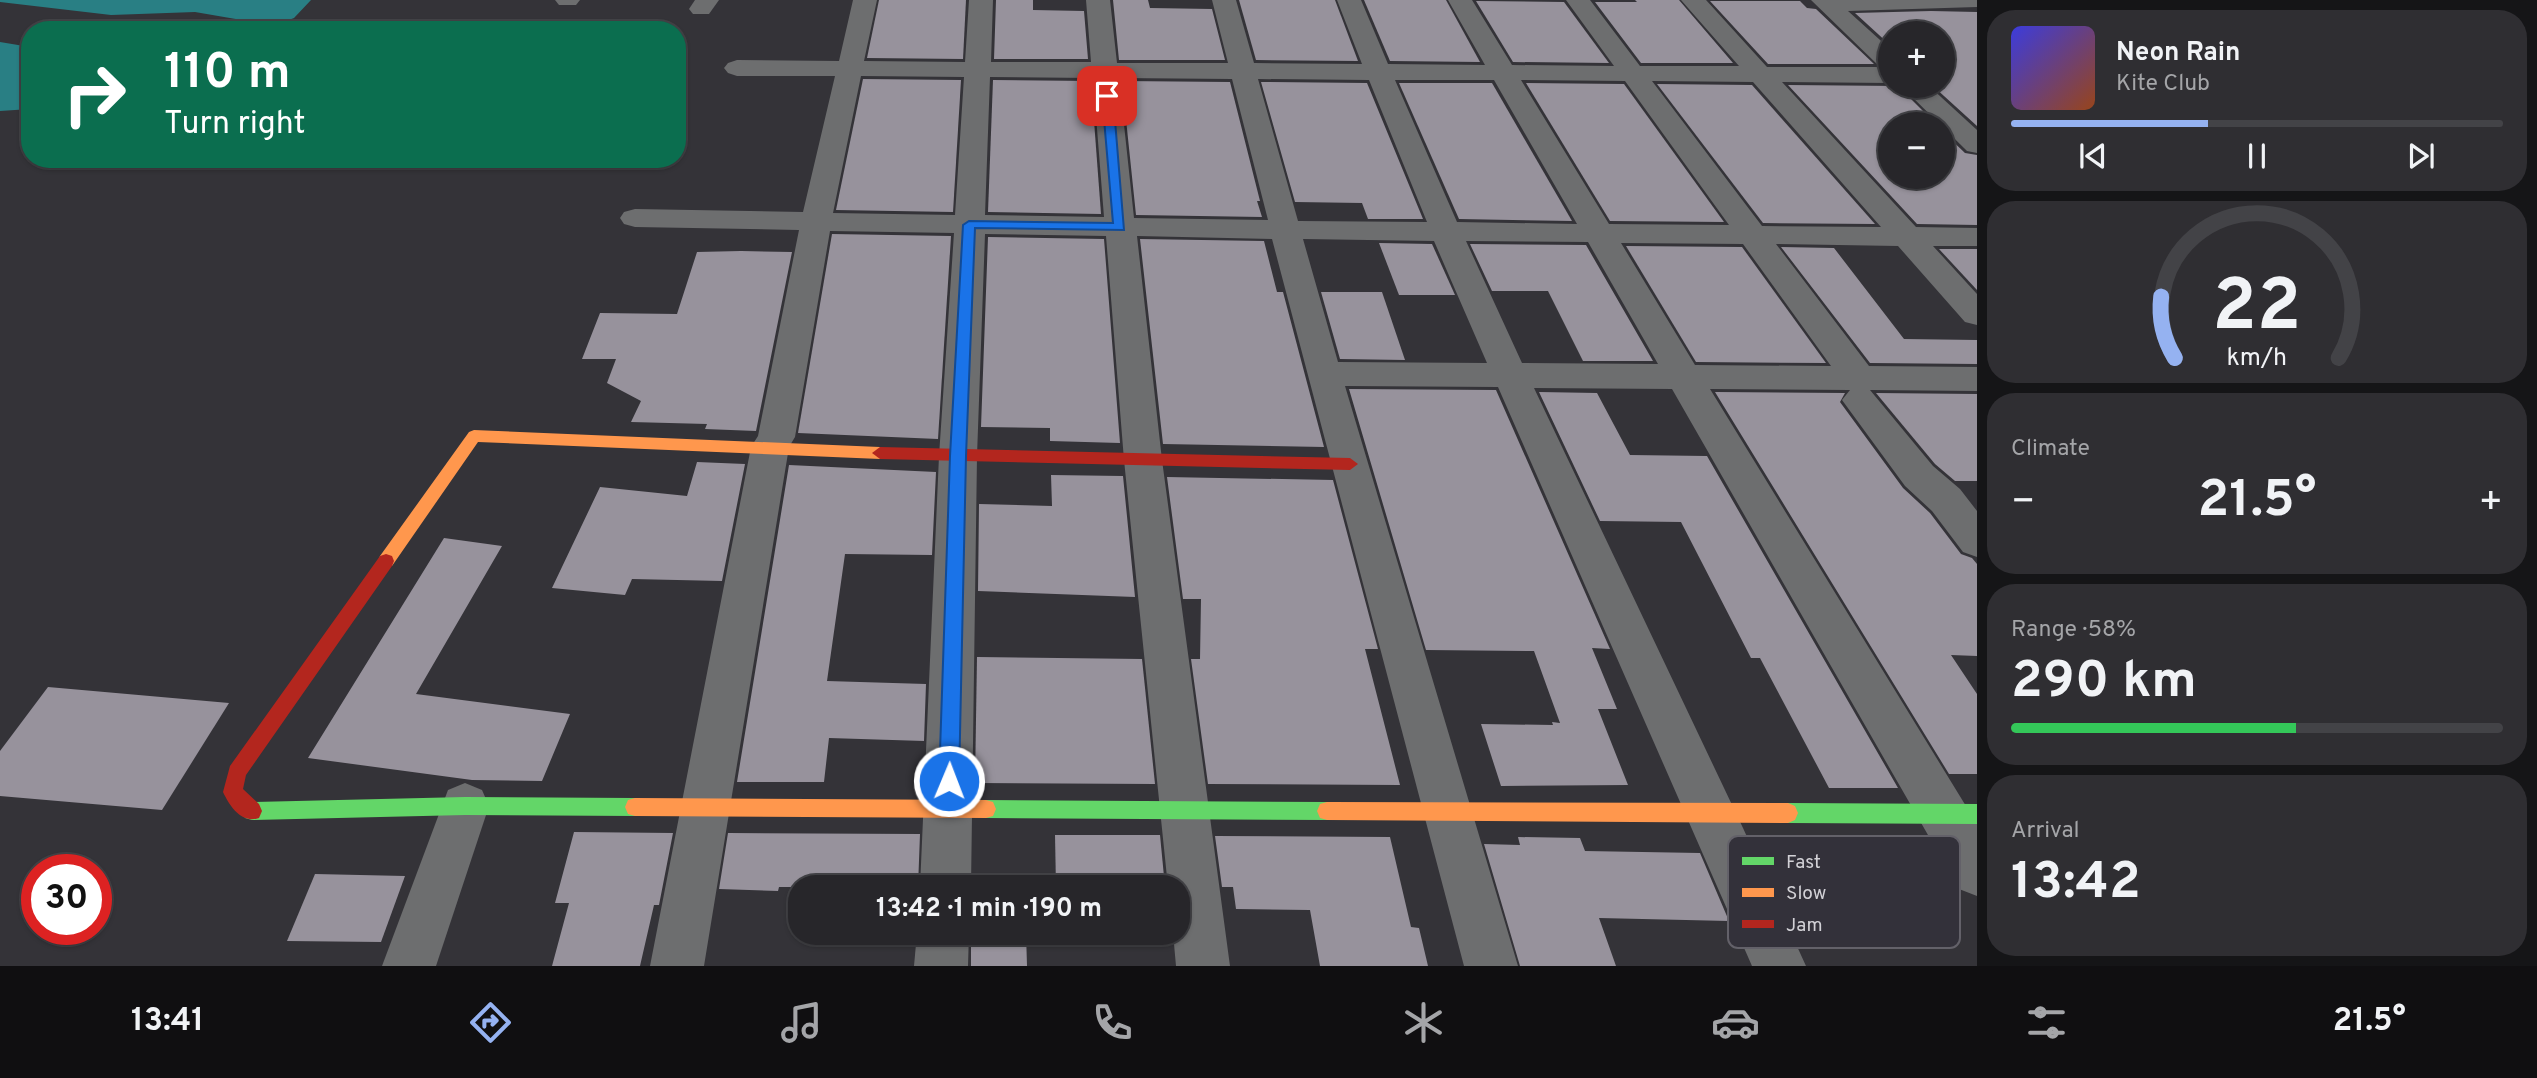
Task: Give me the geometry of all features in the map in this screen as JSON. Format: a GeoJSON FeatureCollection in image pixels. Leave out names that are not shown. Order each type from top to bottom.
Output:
{"type":"FeatureCollection","features":[{"type":"Feature","properties":{"kind":"street"},"geometry":{"type":"LineString","coordinates":[[677,966],[770,447],[776,437],[816,222],[865,0]]}},
{"type":"Feature","properties":{"kind":"street"},"geometry":{"type":"LineString","coordinates":[[945,875],[958,456],[981,0]]}},
{"type":"Feature","properties":{"kind":"street"},"geometry":{"type":"LineString","coordinates":[[1098,0],[1143,460],[1203,966]]}},
{"type":"Feature","properties":{"kind":"street"},"geometry":{"type":"LineString","coordinates":[[1224,0],[1324,374],[1449,811],[1490,966]]}},
{"type":"Feature","properties":{"kind":"street"},"geometry":{"type":"LineString","coordinates":[[1349,0],[1377,71],[1510,376],[1728,848]]}},
{"type":"Feature","properties":{"kind":"street"},"geometry":{"type":"LineString","coordinates":[[1460,0],[1684,377],[1960,814],[1977,871]]}},
{"type":"Feature","properties":{"kind":"street"},"geometry":{"type":"LineString","coordinates":[[1578,0],[1751,235],[1919,475],[1961,500],[1977,541]]}},
{"type":"Feature","properties":{"kind":"street"},"geometry":{"type":"LineString","coordinates":[[1693,0],[1977,314]]}},
{"type":"Feature","properties":{"kind":"street"},"geometry":{"type":"LineString","coordinates":[[1825,2],[1977,0]]}},
{"type":"Feature","properties":{"kind":"street"},"geometry":{"type":"LineString","coordinates":[[1825,2],[1878,52]]}},
{"type":"Feature","properties":{"kind":"street"},"geometry":{"type":"LineString","coordinates":[[737,68],[1878,75]]}},
{"type":"Feature","properties":{"kind":"street"},"geometry":{"type":"LineString","coordinates":[[1927,98],[1977,145]]}},
{"type":"Feature","properties":{"kind":"street"},"geometry":{"type":"LineString","coordinates":[[635,218],[1285,230],[1977,237]]}},
{"type":"Feature","properties":{"kind":"street"},"geometry":{"type":"LineString","coordinates":[[1324,374],[1684,377],[1859,389],[1977,380]]}},
{"type":"Feature","properties":{"kind":"street"},"geometry":{"type":"LineString","coordinates":[[1350,464],[958,456],[474,436],[237,772],[233,792],[249,811],[465,806],[1960,814]]}},
{"type":"Feature","properties":{"kind":"street"},"geometry":{"type":"LineString","coordinates":[[409,966],[465,806]]}},
{"type":"Feature","properties":{"kind":"street"},"geometry":{"type":"LineString","coordinates":[[941,966],[942,945]]}},
{"type":"Feature","properties":{"kind":"street"},"geometry":{"type":"LineString","coordinates":[[1771,948],[1779,966]]}},
{"type":"Feature","properties":{"kind":"water"},"geometry":{"type":"Polygon","coordinates":[[[311,0],[294,18],[286,21],[247,21],[195,12],[111,15],[0,2],[311,0]]]}},
{"type":"Feature","properties":{"kind":"water"},"geometry":{"type":"Polygon","coordinates":[[[0,42],[21,46],[21,110],[0,111],[0,42]]]}},
{"type":"Feature","properties":{"kind":"building"},"geometry":{"type":"Polygon","coordinates":[[[879,0],[966,0],[963,59],[867,58],[879,0]]]}},
{"type":"Feature","properties":{"kind":"building"},"geometry":{"type":"Polygon","coordinates":[[[996,0],[1033,0],[1033,10],[1084,11],[1088,59],[994,59],[996,0]]]}},
{"type":"Feature","properties":{"kind":"building"},"geometry":{"type":"Polygon","coordinates":[[[1113,0],[1148,0],[1150,8],[1212,9],[1225,60],[1119,60],[1113,0]]]}},
{"type":"Feature","properties":{"kind":"building"},"geometry":{"type":"Polygon","coordinates":[[[1239,0],[1335,0],[1358,61],[1256,60],[1239,0]]]}},
{"type":"Feature","properties":{"kind":"building"},"geometry":{"type":"Polygon","coordinates":[[[1364,0],[1446,0],[1480,62],[1390,61],[1364,0]]]}},
{"type":"Feature","properties":{"kind":"building"},"geometry":{"type":"Polygon","coordinates":[[[1635,0],[1679,0],[1733,63],[1641,63],[1595,2],[1637,2],[1635,0]]]}},
{"type":"Feature","properties":{"kind":"building"},"geometry":{"type":"Polygon","coordinates":[[[1476,1],[1564,2],[1609,63],[1513,62],[1476,1]]]}},
{"type":"Feature","properties":{"kind":"building"},"geometry":{"type":"Polygon","coordinates":[[[1710,1],[1800,1],[1807,8],[1816,9],[1874,64],[1768,64],[1710,1]]]}},
{"type":"Feature","properties":{"kind":"building"},"geometry":{"type":"Polygon","coordinates":[[[1977,12],[1977,126],[1946,98],[1955,98],[1955,21],[1878,21],[1878,34],[1855,13],[1977,12]]]}},
{"type":"Feature","properties":{"kind":"building"},"geometry":{"type":"Polygon","coordinates":[[[863,79],[961,80],[953,212],[836,210],[863,79]]]}},
{"type":"Feature","properties":{"kind":"building"},"geometry":{"type":"Polygon","coordinates":[[[993,80],[1091,81],[1101,214],[988,212],[993,80]]]}},
{"type":"Feature","properties":{"kind":"building"},"geometry":{"type":"Polygon","coordinates":[[[1122,81],[1230,82],[1262,217],[1136,215],[1122,81]]]}},
{"type":"Feature","properties":{"kind":"building"},"geometry":{"type":"Polygon","coordinates":[[[1261,82],[1367,83],[1423,219],[1368,219],[1362,203],[1295,202],[1261,82]]]}},
{"type":"Feature","properties":{"kind":"building"},"geometry":{"type":"Polygon","coordinates":[[[1399,83],[1492,83],[1572,221],[1459,219],[1399,83]]]}},
{"type":"Feature","properties":{"kind":"building"},"geometry":{"type":"Polygon","coordinates":[[[1526,83],[1624,84],[1724,222],[1610,221],[1526,83]]]}},
{"type":"Feature","properties":{"kind":"building"},"geometry":{"type":"Polygon","coordinates":[[[1657,84],[1752,85],[1875,224],[1763,223],[1657,84]]]}},
{"type":"Feature","properties":{"kind":"building"},"geometry":{"type":"Polygon","coordinates":[[[1788,85],[1878,86],[1878,98],[1910,98],[1924,112],[1878,112],[1878,182],[1788,85]]]}},
{"type":"Feature","properties":{"kind":"building"},"geometry":{"type":"Polygon","coordinates":[[[1955,143],[1965,153],[1977,155],[1977,225],[1917,224],[1885,189],[1955,189],[1955,143]]]}},
{"type":"Feature","properties":{"kind":"building"},"geometry":{"type":"Polygon","coordinates":[[[832,234],[951,236],[938,439],[798,433],[832,234]]]}},
{"type":"Feature","properties":{"kind":"building"},"geometry":{"type":"Polygon","coordinates":[[[988,237],[1104,239],[1120,443],[1050,441],[1050,428],[981,427],[988,237]]]}},
{"type":"Feature","properties":{"kind":"building"},"geometry":{"type":"Polygon","coordinates":[[[1140,239],[1264,241],[1277,292],[1283,292],[1324,447],[1163,444],[1140,239]]]}},
{"type":"Feature","properties":{"kind":"building"},"geometry":{"type":"Polygon","coordinates":[[[1379,243],[1432,244],[1455,295],[1399,295],[1379,243]]]}},
{"type":"Feature","properties":{"kind":"building"},"geometry":{"type":"Polygon","coordinates":[[[1470,244],[1586,245],[1653,361],[1583,361],[1548,291],[1492,291],[1470,244]]]}},
{"type":"Feature","properties":{"kind":"building"},"geometry":{"type":"Polygon","coordinates":[[[1626,246],[1742,247],[1826,363],[1696,362],[1626,246]]]}},
{"type":"Feature","properties":{"kind":"building"},"geometry":{"type":"Polygon","coordinates":[[[1781,247],[1834,248],[1904,339],[1977,340],[1977,364],[1870,363],[1781,247]]]}},
{"type":"Feature","properties":{"kind":"building"},"geometry":{"type":"Polygon","coordinates":[[[1939,249],[1977,249],[1977,290],[1939,249]]]}},
{"type":"Feature","properties":{"kind":"building"},"geometry":{"type":"Polygon","coordinates":[[[697,252],[792,252],[756,431],[705,429],[707,424],[631,422],[641,401],[607,383],[616,359],[582,359],[600,313],[677,314],[697,252]]]}},
{"type":"Feature","properties":{"kind":"building"},"geometry":{"type":"Polygon","coordinates":[[[1321,292],[1382,292],[1405,360],[1340,359],[1321,292]]]}},
{"type":"Feature","properties":{"kind":"building"},"geometry":{"type":"Polygon","coordinates":[[[1349,389],[1496,390],[1610,649],[1592,648],[1617,709],[1598,709],[1628,785],[1501,786],[1481,724],[1560,723],[1534,651],[1426,650],[1349,389]]]}},
{"type":"Feature","properties":{"kind":"building"},"geometry":{"type":"Polygon","coordinates":[[[1539,392],[1597,393],[1630,455],[1707,456],[1898,788],[1829,788],[1760,658],[1751,658],[1681,522],[1600,521],[1539,392]]]}},
{"type":"Feature","properties":{"kind":"building"},"geometry":{"type":"Polygon","coordinates":[[[1715,392],[1845,393],[1840,402],[1903,488],[1930,513],[1961,554],[1972,558],[1977,564],[1977,656],[1951,655],[1977,694],[1977,774],[1949,774],[1715,392]]]}},
{"type":"Feature","properties":{"kind":"building"},"geometry":{"type":"Polygon","coordinates":[[[1876,393],[1977,394],[1977,481],[1955,481],[1935,464],[1876,393]]]}},
{"type":"Feature","properties":{"kind":"building"},"geometry":{"type":"Polygon","coordinates":[[[697,462],[745,464],[722,581],[632,579],[625,595],[552,588],[600,487],[687,496],[697,462]]]}},
{"type":"Feature","properties":{"kind":"building"},"geometry":{"type":"Polygon","coordinates":[[[789,465],[936,472],[932,555],[845,554],[827,681],[926,684],[924,741],[829,738],[824,782],[737,782],[789,465]]]}},
{"type":"Feature","properties":{"kind":"building"},"geometry":{"type":"Polygon","coordinates":[[[1051,475],[1123,476],[1135,597],[978,591],[979,504],[1052,506],[1051,475]]]}},
{"type":"Feature","properties":{"kind":"building"},"geometry":{"type":"Polygon","coordinates":[[[1167,477],[1333,480],[1378,649],[1365,649],[1400,785],[1208,784],[1191,659],[1200,659],[1201,599],[1183,599],[1167,477]]]}},
{"type":"Feature","properties":{"kind":"building"},"geometry":{"type":"Polygon","coordinates":[[[444,538],[502,546],[416,694],[570,714],[542,781],[472,780],[308,758],[444,538]]]}},
{"type":"Feature","properties":{"kind":"building"},"geometry":{"type":"Polygon","coordinates":[[[977,657],[1142,659],[1155,784],[975,783],[977,657]]]}},
{"type":"Feature","properties":{"kind":"building"},"geometry":{"type":"Polygon","coordinates":[[[48,687],[229,703],[162,810],[0,796],[0,751],[48,687]]]}},
{"type":"Feature","properties":{"kind":"building"},"geometry":{"type":"Polygon","coordinates":[[[574,832],[673,833],[659,905],[654,905],[640,966],[552,966],[569,903],[555,903],[574,832]]]}},
{"type":"Feature","properties":{"kind":"building"},"geometry":{"type":"Polygon","coordinates":[[[728,833],[920,834],[918,875],[788,875],[788,887],[779,887],[778,891],[719,889],[728,833]]]}},
{"type":"Feature","properties":{"kind":"building"},"geometry":{"type":"Polygon","coordinates":[[[1055,835],[1160,835],[1164,875],[1056,875],[1055,835]]]}},
{"type":"Feature","properties":{"kind":"building"},"geometry":{"type":"Polygon","coordinates":[[[1215,836],[1390,837],[1411,927],[1419,928],[1428,966],[1320,966],[1310,910],[1236,909],[1233,887],[1222,887],[1215,836]]]}},
{"type":"Feature","properties":{"kind":"building"},"geometry":{"type":"Polygon","coordinates":[[[1518,837],[1580,838],[1585,851],[1700,853],[1728,921],[1599,918],[1616,966],[1520,966],[1484,844],[1520,845],[1518,837]]]}},
{"type":"Feature","properties":{"kind":"building"},"geometry":{"type":"Polygon","coordinates":[[[315,874],[405,876],[381,942],[287,941],[315,874]]]}},
{"type":"Feature","properties":{"kind":"building"},"geometry":{"type":"Polygon","coordinates":[[[971,945],[1026,945],[1027,966],[971,966],[971,945]]]}},
{"type":"Feature","properties":{"kind":"traffic: fast"},"geometry":{"type":"LineString","coordinates":[[252,811],[465,806],[635,807]]}},
{"type":"Feature","properties":{"kind":"traffic: fast"},"geometry":{"type":"LineString","coordinates":[[986,809],[1327,811]]}},
{"type":"Feature","properties":{"kind":"traffic: fast"},"geometry":{"type":"LineString","coordinates":[[1788,813],[1977,814]]}},
{"type":"Feature","properties":{"kind":"traffic: slow"},"geometry":{"type":"LineString","coordinates":[[386,561],[474,436],[880,453]]}},
{"type":"Feature","properties":{"kind":"traffic: slow"},"geometry":{"type":"LineString","coordinates":[[635,807],[986,809]]}},
{"type":"Feature","properties":{"kind":"traffic: slow"},"geometry":{"type":"LineString","coordinates":[[1327,811],[1788,813]]}},
{"type":"Feature","properties":{"kind":"traffic: jam"},"geometry":{"type":"LineString","coordinates":[[880,453],[1350,464]]}},
{"type":"Feature","properties":{"kind":"traffic: jam"},"geometry":{"type":"LineString","coordinates":[[252,811],[249,811],[233,792],[237,772],[386,561]]}},
{"type":"Feature","properties":{"kind":"route"},"geometry":{"type":"LineString","coordinates":[[949,781],[958,456],[969,225],[1119,227],[1107,96]]}}]}
